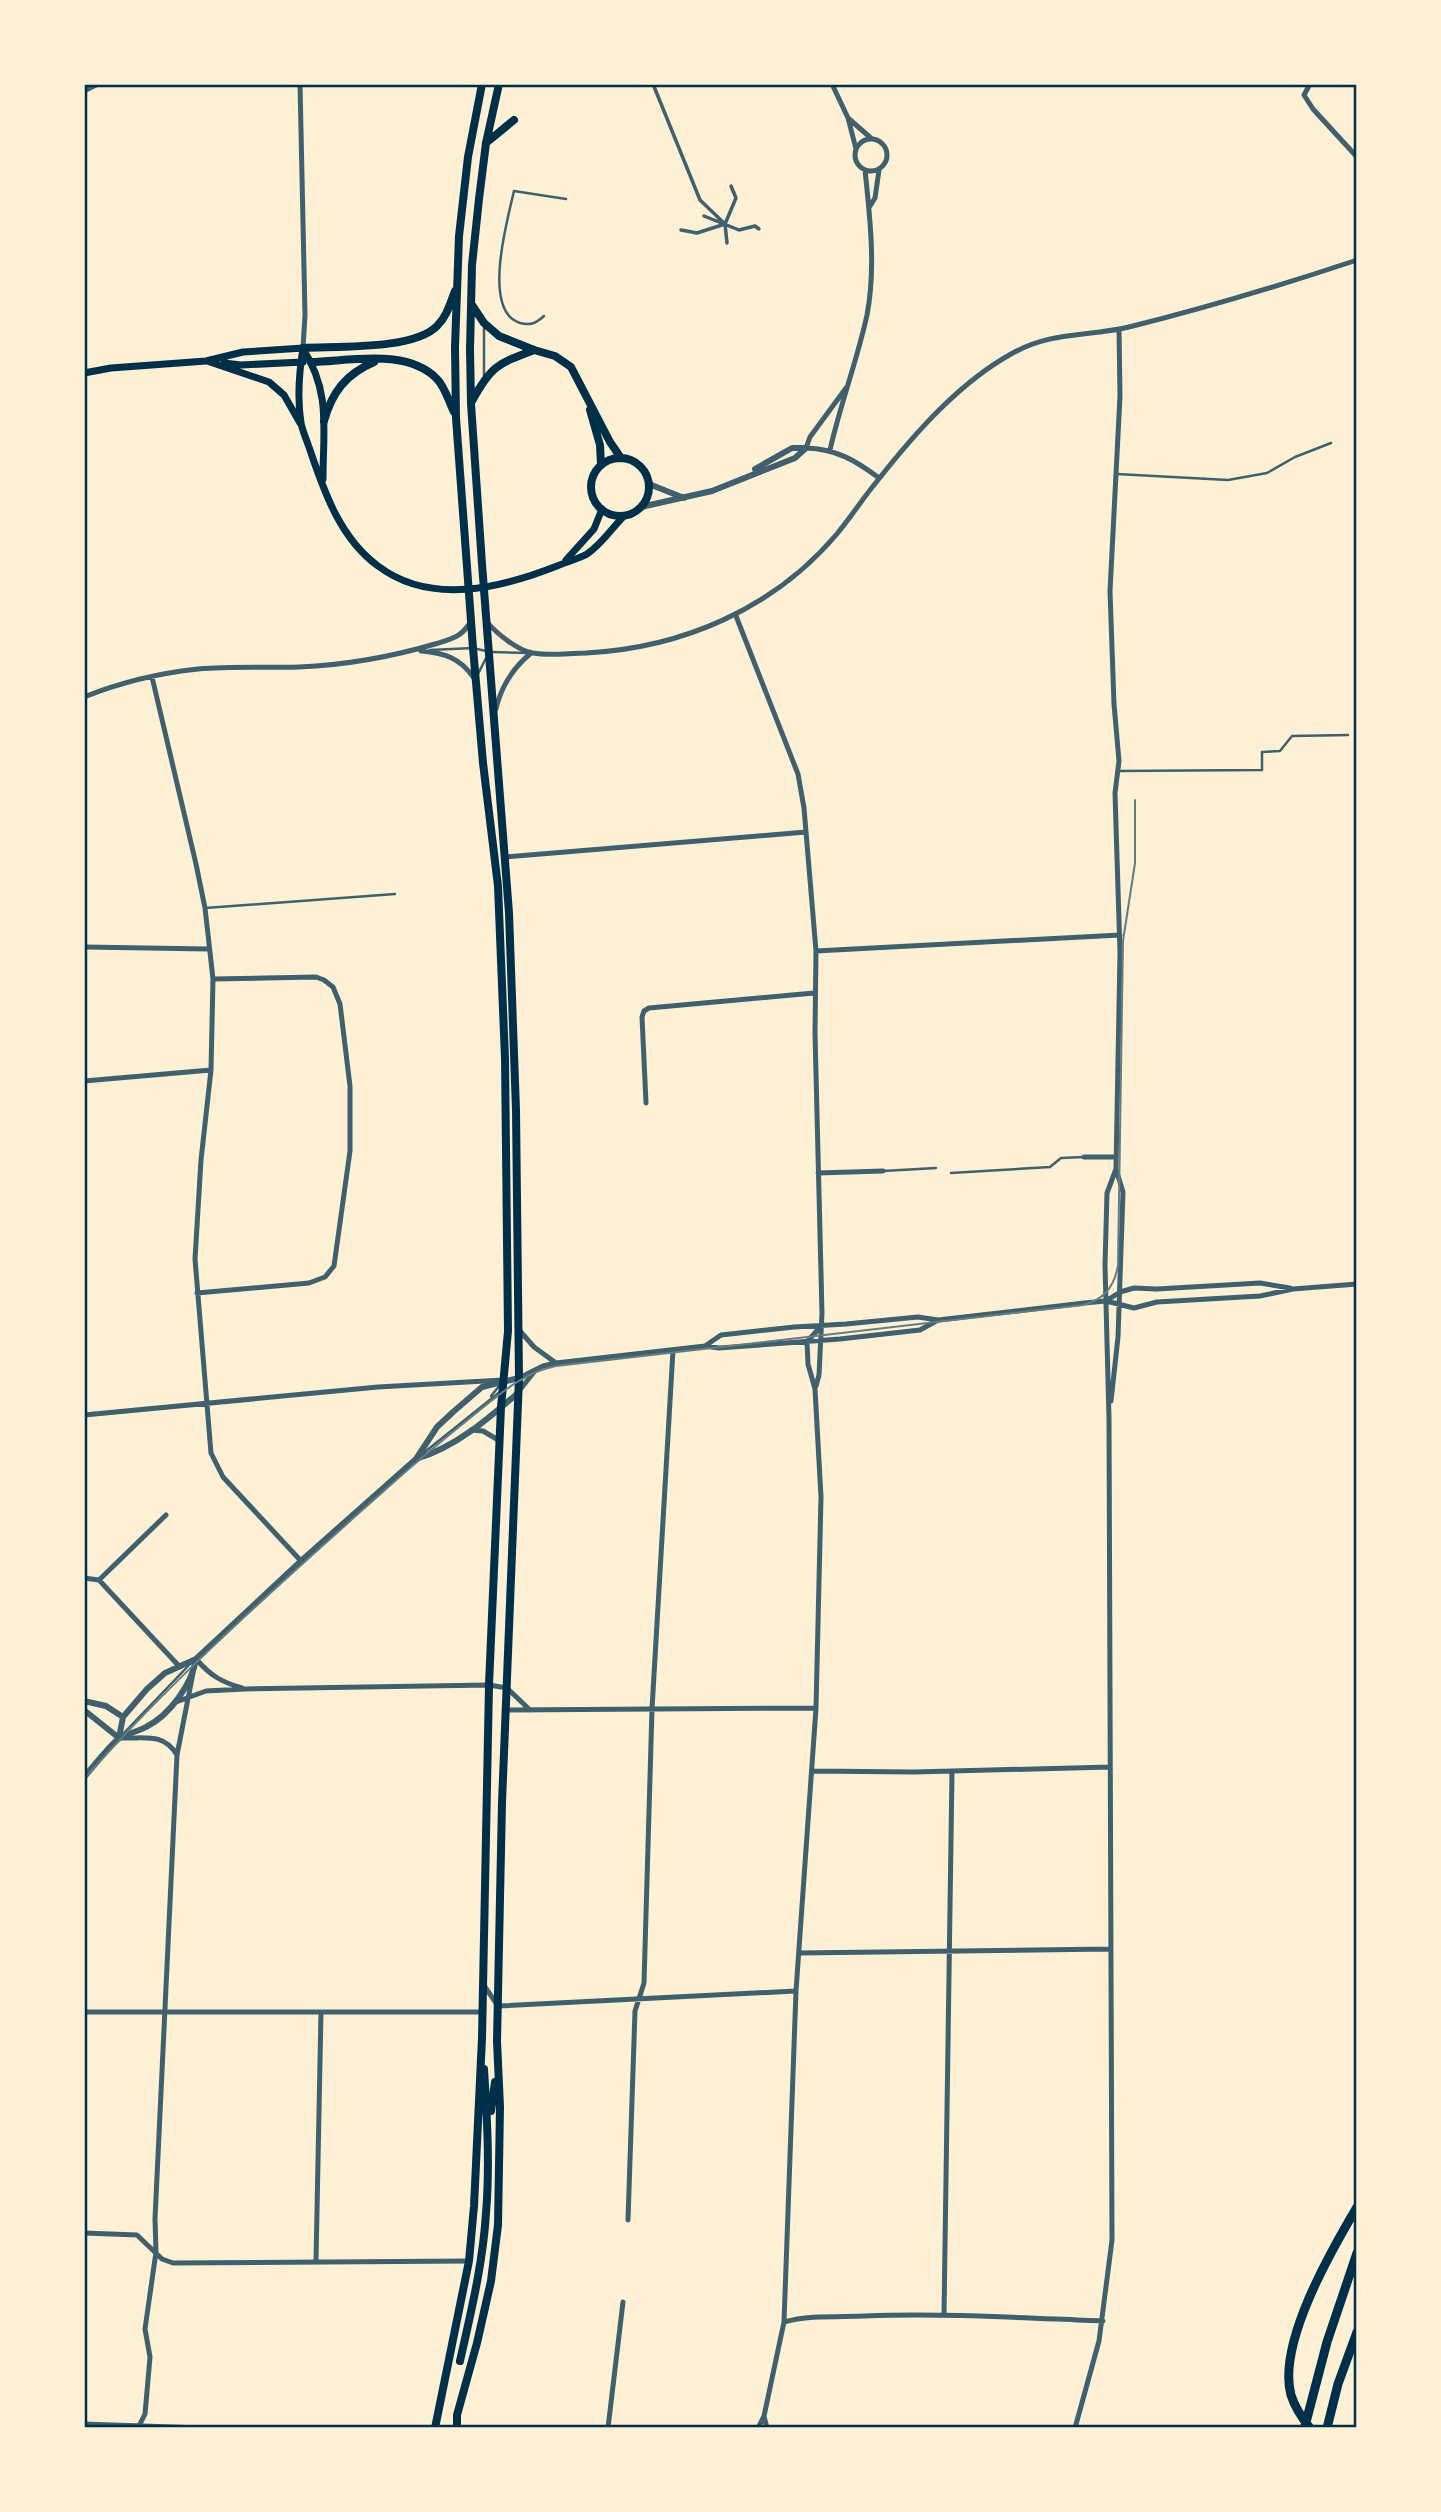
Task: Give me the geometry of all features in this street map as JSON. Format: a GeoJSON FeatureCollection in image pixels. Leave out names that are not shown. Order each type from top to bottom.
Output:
{"type":"FeatureCollection","features":[{"type":"Feature","properties":{"kind":"highway"},"geometry":{"type":"LineString","coordinates":[[1310,2428],[1291,2395],[1289,2369],[1298,2331],[1325,2263],[1357,2207]]}},
{"type":"Feature","properties":{"kind":"highway"},"geometry":{"type":"LineString","coordinates":[[1304,2428],[1327,2342],[1357,2253]]}},
{"type":"Feature","properties":{"kind":"highway"},"geometry":{"type":"LineString","coordinates":[[1327,2428],[1338,2384],[1357,2332]]}},
{"type":"Feature","properties":{"kind":"main road"},"geometry":{"type":"LineString","coordinates":[[435,2428],[469,2261],[474,2206],[482,2038],[489,1685],[508,1293],[503,990],[495,855],[475,680],[456,418],[455,347],[459,236],[468,157],[482,84]]}},
{"type":"Feature","properties":{"kind":"main road"},"geometry":{"type":"LineString","coordinates":[[457,2428],[457,2415],[491,2281],[498,2225],[498,2007],[506,1710],[519,1392],[512,958],[471,404],[470,302],[478,200],[486,142],[499,84]]}},
{"type":"Feature","properties":{"kind":"main road"},"geometry":{"type":"LineString","coordinates":[[486,142],[514,120]]}},
{"type":"Feature","properties":{"kind":"main road"},"geometry":{"type":"LineString","coordinates":[[84,373],[111,368],[206,361],[243,352],[402,342],[419,338],[435,328],[446,316],[458,282]]}},
{"type":"Feature","properties":{"kind":"main road"},"geometry":{"type":"LineString","coordinates":[[470,302],[484,323],[499,336],[555,356],[570,367],[621,458]]}},
{"type":"Feature","properties":{"kind":"main road"},"geometry":{"type":"LineString","coordinates":[[303,348],[321,384],[324,421],[323,487]]}},
{"type":"Feature","properties":{"kind":"main road"},"geometry":{"type":"LineString","coordinates":[[301,424],[298,384],[303,348]]}},
{"type":"Feature","properties":{"kind":"main road"},"geometry":{"type":"LineString","coordinates":[[285,363],[295,358],[303,348]]}},
{"type":"Feature","properties":{"kind":"main road"},"geometry":{"type":"LineString","coordinates":[[471,404],[484,380],[499,364],[534,350]]}},
{"type":"Feature","properties":{"kind":"main road"},"geometry":{"type":"LineString","coordinates":[[324,421],[337,389],[346,378],[356,370],[381,359]]}},
{"type":"Feature","properties":{"kind":"main road"},"geometry":{"type":"LineString","coordinates":[[206,361],[241,365],[402,360],[422,367],[438,380],[456,418]]}},
{"type":"Feature","properties":{"kind":"main road"},"geometry":{"type":"LineString","coordinates":[[206,361],[269,382],[284,395],[301,424],[323,487],[349,537],[379,568],[402,580],[449,590],[494,586],[525,579],[587,554],[624,516],[641,507],[646,500],[649,484],[640,466],[621,458],[607,461],[601,466],[592,483],[596,502],[602,509],[624,516]]}},
{"type":"Feature","properties":{"kind":"main road"},"geometry":{"type":"LineString","coordinates":[[586,393],[600,445],[601,466]]}},
{"type":"Feature","properties":{"kind":"main road"},"geometry":{"type":"LineString","coordinates":[[563,563],[594,528],[602,509]]}},
{"type":"Feature","properties":{"kind":"main road"},"geometry":{"type":"LineString","coordinates":[[460,2361],[480,2271],[486,2213],[488,2128],[482,2038]]}},
{"type":"Feature","properties":{"kind":"main road"},"geometry":{"type":"LineString","coordinates":[[488,2128],[497,2070]]}},
{"type":"Feature","properties":{"kind":"street"},"geometry":{"type":"LineString","coordinates":[[84,91],[98,84]]}},
{"type":"Feature","properties":{"kind":"street"},"geometry":{"type":"LineString","coordinates":[[300,84],[305,315],[303,348]]}},
{"type":"Feature","properties":{"kind":"street"},"geometry":{"type":"LineString","coordinates":[[653,84],[700,201],[725,225]]}},
{"type":"Feature","properties":{"kind":"street"},"geometry":{"type":"LineString","coordinates":[[832,84],[848,118],[857,164],[865,170],[879,170]]}},
{"type":"Feature","properties":{"kind":"street"},"geometry":{"type":"LineString","coordinates":[[1310,84],[1304,95],[1357,158]]}},
{"type":"Feature","properties":{"kind":"street"},"geometry":{"type":"LineString","coordinates":[[848,118],[883,144],[887,153],[885,164],[879,170],[875,198],[870,206]]}},
{"type":"Feature","properties":{"kind":"street"},"geometry":{"type":"LineString","coordinates":[[856,149],[863,141],[873,139]]}},
{"type":"Feature","properties":{"kind":"street"},"geometry":{"type":"LineString","coordinates":[[830,450],[869,301],[872,250],[865,170]]}},
{"type":"Feature","properties":{"kind":"street"},"geometry":{"type":"LineString","coordinates":[[727,243],[725,225],[736,198],[731,186]]}},
{"type":"Feature","properties":{"kind":"street"},"geometry":{"type":"LineString","coordinates":[[704,216],[739,230],[755,226],[759,229]]}},
{"type":"Feature","properties":{"kind":"street"},"geometry":{"type":"LineString","coordinates":[[681,230],[696,233],[725,225]]}},
{"type":"Feature","properties":{"kind":"street"},"geometry":{"type":"LineString","coordinates":[[486,621],[497,634],[531,653],[622,651],[690,633],[736,616],[807,565],[836,535],[879,478],[929,421],[982,371],[1036,342],[1059,336],[1119,329],[1268,289],[1357,260]]}},
{"type":"Feature","properties":{"kind":"street"},"geometry":{"type":"LineString","coordinates":[[1109,1418],[1118,1337],[1123,1192],[1116,1168],[1120,935],[1115,793],[1119,771],[1110,591],[1120,396],[1119,329]]}},
{"type":"Feature","properties":{"kind":"street"},"geometry":{"type":"LineString","coordinates":[[641,507],[712,491],[795,458],[806,448],[810,437],[847,386]]}},
{"type":"Feature","properties":{"kind":"street"},"geometry":{"type":"LineString","coordinates":[[806,448],[830,450],[849,457],[879,478]]}},
{"type":"Feature","properties":{"kind":"street"},"geometry":{"type":"LineString","coordinates":[[649,484],[685,498]]}},
{"type":"Feature","properties":{"kind":"street"},"geometry":{"type":"LineString","coordinates":[[736,616],[797,774],[806,832],[816,951],[814,993],[821,1341],[819,1375],[815,1389]]}},
{"type":"Feature","properties":{"kind":"street"},"geometry":{"type":"LineString","coordinates":[[85,695],[152,677],[197,670],[359,662],[455,639],[471,622]]}},
{"type":"Feature","properties":{"kind":"street"},"geometry":{"type":"LineString","coordinates":[[418,650],[442,653],[455,658],[465,665],[475,680]]}},
{"type":"Feature","properties":{"kind":"street"},"geometry":{"type":"LineString","coordinates":[[494,719],[504,685],[520,662],[531,653]]}},
{"type":"Feature","properties":{"kind":"street"},"geometry":{"type":"LineString","coordinates":[[152,677],[205,908],[213,979],[211,1070],[196,1227],[197,1293],[211,1452],[218,1469],[301,1561]]}},
{"type":"Feature","properties":{"kind":"street"},"geometry":{"type":"LineString","coordinates":[[505,857],[806,832]]}},
{"type":"Feature","properties":{"kind":"street"},"geometry":{"type":"LineString","coordinates":[[816,951],[1120,935]]}},
{"type":"Feature","properties":{"kind":"street"},"geometry":{"type":"LineString","coordinates":[[84,947],[209,949]]}},
{"type":"Feature","properties":{"kind":"street"},"geometry":{"type":"LineString","coordinates":[[197,1293],[309,1283],[326,1277],[336,1261],[350,1151],[350,1086],[340,1004],[333,988],[316,976],[213,979]]}},
{"type":"Feature","properties":{"kind":"street"},"geometry":{"type":"LineString","coordinates":[[646,1103],[642,1017],[644,1011],[649,1008],[814,993]]}},
{"type":"Feature","properties":{"kind":"street"},"geometry":{"type":"LineString","coordinates":[[84,1081],[211,1070]]}},
{"type":"Feature","properties":{"kind":"street"},"geometry":{"type":"LineString","coordinates":[[1084,1157],[1116,1157]]}},
{"type":"Feature","properties":{"kind":"street"},"geometry":{"type":"LineString","coordinates":[[1075,2428],[1103,2321],[1112,2240],[1109,1418],[1105,1301],[1107,1193],[1116,1168]]}},
{"type":"Feature","properties":{"kind":"street"},"geometry":{"type":"LineString","coordinates":[[818,1173],[883,1171]]}},
{"type":"Feature","properties":{"kind":"street"},"geometry":{"type":"LineString","coordinates":[[1105,1301],[1134,1288],[1260,1283],[1293,1289]]}},
{"type":"Feature","properties":{"kind":"street"},"geometry":{"type":"LineString","coordinates":[[705,1346],[721,1335],[795,1327],[918,1317],[938,1320],[1105,1301],[1134,1308],[1157,1302],[1260,1296],[1293,1289],[1357,1284]]}},
{"type":"Feature","properties":{"kind":"street"},"geometry":{"type":"LineString","coordinates":[[119,1738],[123,1717],[147,1689],[164,1673],[196,1659],[416,1459],[437,1427],[482,1387],[503,1385],[536,1369],[556,1363],[705,1346],[719,1349],[920,1330],[938,1320]]}},
{"type":"Feature","properties":{"kind":"street"},"geometry":{"type":"LineString","coordinates":[[758,2428],[764,2416],[784,2322],[796,1991],[816,1708],[821,1497],[815,1389],[808,1364],[807,1342],[821,1326]]}},
{"type":"Feature","properties":{"kind":"street"},"geometry":{"type":"LineString","coordinates":[[519,1329],[534,1347],[556,1363]]}},
{"type":"Feature","properties":{"kind":"street"},"geometry":{"type":"LineString","coordinates":[[628,2220],[632,2063],[635,2011],[644,1983],[652,1709],[673,1350]]}},
{"type":"Feature","properties":{"kind":"street"},"geometry":{"type":"LineString","coordinates":[[416,1459],[446,1448],[502,1407],[519,1392],[536,1369]]}},
{"type":"Feature","properties":{"kind":"street"},"geometry":{"type":"LineString","coordinates":[[84,1415],[387,1386],[503,1385]]}},
{"type":"Feature","properties":{"kind":"street"},"geometry":{"type":"LineString","coordinates":[[471,1430],[483,1431],[500,1441]]}},
{"type":"Feature","properties":{"kind":"street"},"geometry":{"type":"LineString","coordinates":[[99,1580],[166,1515]]}},
{"type":"Feature","properties":{"kind":"street"},"geometry":{"type":"LineString","coordinates":[[84,1578],[99,1580],[178,1665]]}},
{"type":"Feature","properties":{"kind":"street"},"geometry":{"type":"LineString","coordinates":[[139,2427],[145,2414],[150,2357],[145,2329],[156,2252],[155,2219],[177,1755],[196,1659]]}},
{"type":"Feature","properties":{"kind":"street"},"geometry":{"type":"LineString","coordinates":[[196,1659],[217,1680],[245,1689]]}},
{"type":"Feature","properties":{"kind":"street"},"geometry":{"type":"LineString","coordinates":[[84,1777],[119,1738],[151,1724],[174,1703],[194,1672]]}},
{"type":"Feature","properties":{"kind":"street"},"geometry":{"type":"LineString","coordinates":[[174,1703],[206,1691],[489,1685],[507,1688],[530,1710]]}},
{"type":"Feature","properties":{"kind":"street"},"geometry":{"type":"LineString","coordinates":[[84,1701],[106,1706],[123,1717]]}},
{"type":"Feature","properties":{"kind":"street"},"geometry":{"type":"LineString","coordinates":[[506,1710],[816,1708]]}},
{"type":"Feature","properties":{"kind":"street"},"geometry":{"type":"LineString","coordinates":[[84,1710],[119,1738],[162,1739],[177,1755]]}},
{"type":"Feature","properties":{"kind":"street"},"geometry":{"type":"LineString","coordinates":[[812,1771],[953,1772],[1110,1767]]}},
{"type":"Feature","properties":{"kind":"street"},"geometry":{"type":"LineString","coordinates":[[944,2315],[953,1772]]}},
{"type":"Feature","properties":{"kind":"street"},"geometry":{"type":"LineString","coordinates":[[799,1953],[1109,1949]]}},
{"type":"Feature","properties":{"kind":"street"},"geometry":{"type":"LineString","coordinates":[[482,1983],[498,2007],[796,1991]]}},
{"type":"Feature","properties":{"kind":"street"},"geometry":{"type":"LineString","coordinates":[[84,2012],[482,2012]]}},
{"type":"Feature","properties":{"kind":"street"},"geometry":{"type":"LineString","coordinates":[[316,2261],[321,2012]]}},
{"type":"Feature","properties":{"kind":"street"},"geometry":{"type":"LineString","coordinates":[[84,2233],[130,2233],[144,2239],[167,2262],[173,2263],[469,2261]]}},
{"type":"Feature","properties":{"kind":"street"},"geometry":{"type":"LineString","coordinates":[[608,2428],[623,2302]]}},
{"type":"Feature","properties":{"kind":"street"},"geometry":{"type":"LineString","coordinates":[[784,2322],[808,2318],[944,2315],[1103,2321]]}},
{"type":"Feature","properties":{"kind":"street"},"geometry":{"type":"LineString","coordinates":[[764,2416],[767,2428]]}},
{"type":"Feature","properties":{"kind":"street"},"geometry":{"type":"LineString","coordinates":[[84,2424],[202,2428]]}},
{"type":"Feature","properties":{"kind":"lane"},"geometry":{"type":"LineString","coordinates":[[544,316],[536,323],[528,325],[512,319],[505,309],[499,289],[503,240],[514,191],[566,200]]}},
{"type":"Feature","properties":{"kind":"lane"},"geometry":{"type":"LineString","coordinates":[[484,323],[484,380]]}},
{"type":"Feature","properties":{"kind":"lane"},"geometry":{"type":"LineString","coordinates":[[1117,474],[1228,480],[1267,473],[1295,457],[1331,443]]}},
{"type":"Feature","properties":{"kind":"lane"},"geometry":{"type":"LineString","coordinates":[[418,650],[473,648],[489,652],[531,653]]}},
{"type":"Feature","properties":{"kind":"lane"},"geometry":{"type":"LineString","coordinates":[[475,680],[489,652]]}},
{"type":"Feature","properties":{"kind":"lane"},"geometry":{"type":"LineString","coordinates":[[1119,771],[1262,770],[1262,752],[1280,751],[1292,736],[1348,735]]}},
{"type":"Feature","properties":{"kind":"lane"},"geometry":{"type":"LineString","coordinates":[[205,908],[395,894]]}},
{"type":"Feature","properties":{"kind":"lane"},"geometry":{"type":"LineString","coordinates":[[951,1173],[1050,1167],[1061,1158],[1084,1157]]}},
{"type":"Feature","properties":{"kind":"lane"},"geometry":{"type":"LineString","coordinates":[[883,1171],[936,1168]]}},
{"type":"Feature","properties":{"kind":"lane"},"geometry":{"type":"LineString","coordinates":[[416,1459],[503,1385]]}},
{"type":"Feature","properties":{"kind":"lane"},"geometry":{"type":"LineString","coordinates":[[486,1402],[503,1385]]}},
{"type":"Feature","properties":{"kind":"lane"},"geometry":{"type":"LineString","coordinates":[[119,1738],[196,1659]]}},
{"type":"Feature","properties":{"kind":"lane"},"geometry":{"type":"LineString","coordinates":[[123,1717],[134,1721]]}},
{"type":"Feature","properties":{"kind":"tram line"},"geometry":{"type":"LineString","coordinates":[[84,1779],[156,1702],[308,1559],[453,1432],[503,1392],[533,1373],[556,1366],[1083,1305],[1103,1295],[1111,1285],[1118,1265],[1123,941],[1135,863],[1135,800]]}}]}
